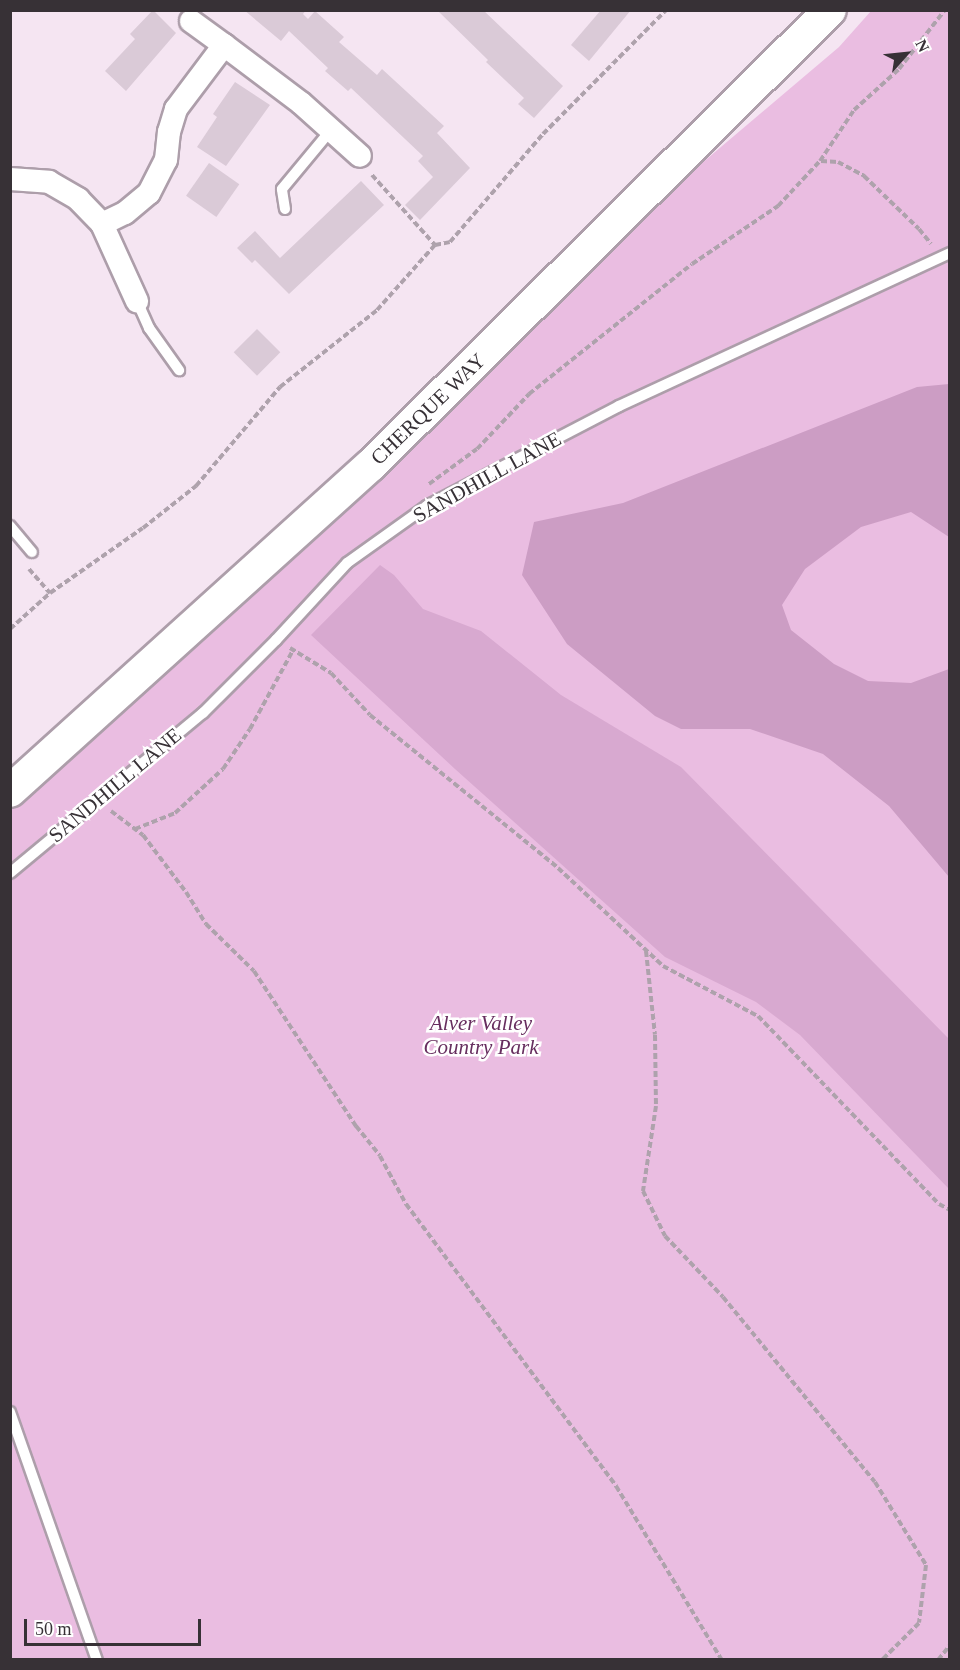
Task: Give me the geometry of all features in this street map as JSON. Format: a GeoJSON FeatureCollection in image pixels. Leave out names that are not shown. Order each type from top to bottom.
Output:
{"type":"FeatureCollection","features":[{"type":"Feature","properties":{"kind":"street","name":"CHERQUE WAY"},"geometry":{"type":"LineString","coordinates":[[10,791],[371,465],[830,10]]}},
{"type":"Feature","properties":{"kind":"street"},"geometry":{"type":"LineString","coordinates":[[191,21],[301,103],[360,156]]}},
{"type":"Feature","properties":{"kind":"street"},"geometry":{"type":"LineString","coordinates":[[102,224],[125,213],[149,193],[166,160],[169,132],[176,109],[224,45]]}},
{"type":"Feature","properties":{"kind":"street"},"geometry":{"type":"LineString","coordinates":[[10,178],[49,182],[78,199],[102,224],[137,301]]}},
{"type":"Feature","properties":{"kind":"lane"},"geometry":{"type":"LineString","coordinates":[[285,209],[282,189],[331,130]]}},
{"type":"Feature","properties":{"kind":"lane","name":"SANDHILL LANE"},"geometry":{"type":"LineString","coordinates":[[10,873],[95,800],[204,713],[346,564],[427,506],[619,406],[945,255]]}},
{"type":"Feature","properties":{"kind":"lane"},"geometry":{"type":"LineString","coordinates":[[137,301],[149,328],[179,370]]}},
{"type":"Feature","properties":{"kind":"lane"},"geometry":{"type":"LineString","coordinates":[[10,526],[32,552]]}},
{"type":"Feature","properties":{"kind":"lane"},"geometry":{"type":"LineString","coordinates":[[10,1412],[97,1659]]}},
{"type":"Feature","properties":{"kind":"path"},"geometry":{"type":"LineString","coordinates":[[10,629],[50,593],[143,528],[196,486],[280,387],[377,310],[435,245],[450,242],[543,134],[666,10]]}},
{"type":"Feature","properties":{"kind":"path"},"geometry":{"type":"LineString","coordinates":[[428,485],[477,449],[529,394],[692,264],[778,206],[820,161],[854,110],[900,69],[945,10]]}},
{"type":"Feature","properties":{"kind":"path"},"geometry":{"type":"LineString","coordinates":[[360,156],[377,183],[435,245]]}},
{"type":"Feature","properties":{"kind":"path"},"geometry":{"type":"LineString","coordinates":[[820,161],[838,162],[864,176],[945,255]]}},
{"type":"Feature","properties":{"kind":"path"},"geometry":{"type":"LineString","coordinates":[[276,640],[331,673],[370,715],[558,868],[663,966],[758,1016],[939,1204],[950,1210]]}},
{"type":"Feature","properties":{"kind":"path"},"geometry":{"type":"LineString","coordinates":[[135,829],[175,813],[223,769],[250,729],[293,650]]}},
{"type":"Feature","properties":{"kind":"path"},"geometry":{"type":"LineString","coordinates":[[95,800],[142,835],[180,884],[206,924],[254,971],[356,1126],[380,1156],[406,1204],[616,1486],[722,1659]]}},
{"type":"Feature","properties":{"kind":"path"},"geometry":{"type":"LineString","coordinates":[[646,951],[655,1035],[656,1107],[643,1191],[665,1236],[723,1297],[875,1482],[926,1565],[919,1623],[882,1659]]}},
{"type":"Feature","properties":{"kind":"path"},"geometry":{"type":"LineString","coordinates":[[938,1659],[950,1645]]}},
{"type":"Feature","properties":{"kind":"green space","name":"Alver Valley Country Park"},"geometry":{"type":"Polygon","coordinates":[[[871,11],[949,11],[949,1659],[11,1659],[10,791],[538,302],[839,47],[871,11]]]}},
{"type":"Feature","properties":{"kind":"shaded area"},"geometry":{"type":"Polygon","coordinates":[[[949,384],[949,537],[911,512],[861,527],[805,569],[782,605],[791,630],[834,664],[868,681],[911,683],[949,669],[949,877],[889,806],[823,754],[750,729],[681,729],[655,716],[567,644],[522,575],[534,522],[623,503],[917,387],[949,384]]]}},
{"type":"Feature","properties":{"kind":"shaded area"},"geometry":{"type":"Polygon","coordinates":[[[380,565],[394,575],[423,609],[481,631],[561,695],[681,767],[949,1039],[949,1189],[800,1035],[756,1002],[665,957],[455,769],[311,635],[380,565]]]}},
{"type":"Feature","properties":{"kind":"building"},"geometry":{"type":"Polygon","coordinates":[[[153,10],[176,33],[126,91],[105,71],[135,39],[130,34],[153,10]]]}},
{"type":"Feature","properties":{"kind":"building"},"geometry":{"type":"Polygon","coordinates":[[[244,10],[306,10],[303,14],[308,19],[315,11],[344,37],[339,42],[377,75],[382,69],[444,126],[437,133],[470,168],[420,220],[405,205],[433,177],[418,161],[423,156],[351,88],[348,91],[325,71],[328,68],[289,31],[281,41],[244,10]]]}},
{"type":"Feature","properties":{"kind":"building"},"geometry":{"type":"Polygon","coordinates":[[[437,10],[483,10],[563,86],[534,118],[518,104],[524,98],[437,10]]]}},
{"type":"Feature","properties":{"kind":"building"},"geometry":{"type":"Polygon","coordinates":[[[601,10],[631,10],[589,61],[571,45],[601,10]]]}},
{"type":"Feature","properties":{"kind":"building"},"geometry":{"type":"Polygon","coordinates":[[[235,82],[270,105],[226,166],[197,147],[217,117],[213,114],[235,82]]]}},
{"type":"Feature","properties":{"kind":"building"},"geometry":{"type":"Polygon","coordinates":[[[209,163],[239,184],[216,217],[186,196],[209,163]]]}},
{"type":"Feature","properties":{"kind":"building"},"geometry":{"type":"Polygon","coordinates":[[[361,181],[384,205],[289,294],[255,260],[252,263],[237,248],[255,231],[280,258],[361,181]]]}},
{"type":"Feature","properties":{"kind":"building"},"geometry":{"type":"Polygon","coordinates":[[[257,329],[280,352],[257,376],[234,352],[257,329]]]}}]}
